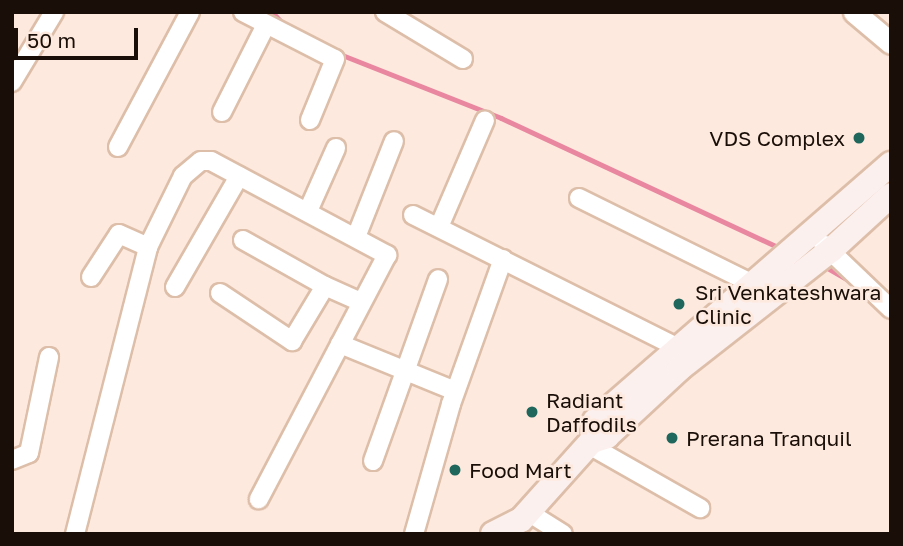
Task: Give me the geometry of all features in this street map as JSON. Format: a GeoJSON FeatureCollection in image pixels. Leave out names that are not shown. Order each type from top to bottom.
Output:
{"type":"FeatureCollection","features":[{"type":"Feature","properties":{"kind":"main road"},"geometry":{"type":"LineString","coordinates":[[819,250],[891,164]]}},
{"type":"Feature","properties":{"kind":"main road"},"geometry":{"type":"LineString","coordinates":[[591,443],[595,421],[751,284],[784,270],[819,250],[891,195]]}},
{"type":"Feature","properties":{"kind":"main road"},"geometry":{"type":"LineString","coordinates":[[493,534],[522,522],[591,443],[607,436],[784,270]]}},
{"type":"Feature","properties":{"kind":"street"},"geometry":{"type":"LineString","coordinates":[[12,82],[54,12]]}},
{"type":"Feature","properties":{"kind":"street"},"geometry":{"type":"LineString","coordinates":[[118,147],[190,12]]}},
{"type":"Feature","properties":{"kind":"street"},"geometry":{"type":"LineString","coordinates":[[243,12],[335,59],[310,120]]}},
{"type":"Feature","properties":{"kind":"street"},"geometry":{"type":"LineString","coordinates":[[854,12],[891,43]]}},
{"type":"Feature","properties":{"kind":"street"},"geometry":{"type":"LineString","coordinates":[[389,13],[463,59]]}},
{"type":"Feature","properties":{"kind":"street"},"geometry":{"type":"LineString","coordinates":[[222,112],[267,25]]}},
{"type":"Feature","properties":{"kind":"street"},"geometry":{"type":"LineString","coordinates":[[439,227],[485,120]]}},
{"type":"Feature","properties":{"kind":"street"},"geometry":{"type":"LineString","coordinates":[[356,237],[394,141]]}},
{"type":"Feature","properties":{"kind":"street"},"geometry":{"type":"LineString","coordinates":[[308,211],[336,148]]}},
{"type":"Feature","properties":{"kind":"street"},"geometry":{"type":"LineString","coordinates":[[75,534],[148,247],[193,164],[211,161],[387,255],[259,499]]}},
{"type":"Feature","properties":{"kind":"street"},"geometry":{"type":"LineString","coordinates":[[175,287],[239,176]]}},
{"type":"Feature","properties":{"kind":"street"},"geometry":{"type":"LineString","coordinates":[[579,198],[751,284]]}},
{"type":"Feature","properties":{"kind":"street"},"geometry":{"type":"LineString","coordinates":[[413,215],[678,348]]}},
{"type":"Feature","properties":{"kind":"street"},"geometry":{"type":"LineString","coordinates":[[91,277],[119,234],[148,247]]}},
{"type":"Feature","properties":{"kind":"street"},"geometry":{"type":"LineString","coordinates":[[243,240],[325,286],[361,302]]}},
{"type":"Feature","properties":{"kind":"street"},"geometry":{"type":"LineString","coordinates":[[819,250],[891,309]]}},
{"type":"Feature","properties":{"kind":"street"},"geometry":{"type":"LineString","coordinates":[[414,534],[455,391],[503,259]]}},
{"type":"Feature","properties":{"kind":"street"},"geometry":{"type":"LineString","coordinates":[[373,461],[438,279]]}},
{"type":"Feature","properties":{"kind":"street"},"geometry":{"type":"LineString","coordinates":[[220,293],[292,341],[325,286]]}},
{"type":"Feature","properties":{"kind":"street"},"geometry":{"type":"LineString","coordinates":[[340,344],[455,391]]}},
{"type":"Feature","properties":{"kind":"street"},"geometry":{"type":"LineString","coordinates":[[12,460],[29,453],[48,357]]}},
{"type":"Feature","properties":{"kind":"street"},"geometry":{"type":"LineString","coordinates":[[591,443],[699,508]]}},
{"type":"Feature","properties":{"kind":"street"},"geometry":{"type":"LineString","coordinates":[[522,522],[563,534]]}},
{"type":"Feature","properties":{"kind":"waterway"},"geometry":{"type":"LineString","coordinates":[[272,12],[285,26]]}},
{"type":"Feature","properties":{"kind":"waterway"},"geometry":{"type":"LineString","coordinates":[[337,53],[501,118],[782,249]]}},
{"type":"Feature","properties":{"kind":"waterway"},"geometry":{"type":"LineString","coordinates":[[824,266],[848,280]]}},
{"type":"Feature","properties":{"kind":"place","name":"VDS Complex"},"geometry":{"type":"Point","coordinates":[859,138]}},
{"type":"Feature","properties":{"kind":"place","name":"Sri Venkateshwara Clinic"},"geometry":{"type":"Point","coordinates":[679,304]}},
{"type":"Feature","properties":{"kind":"place","name":"Radiant Daffodils"},"geometry":{"type":"Point","coordinates":[532,412]}},
{"type":"Feature","properties":{"kind":"place","name":"Prerana Tranquil"},"geometry":{"type":"Point","coordinates":[672,438]}},
{"type":"Feature","properties":{"kind":"place","name":"Food Mart"},"geometry":{"type":"Point","coordinates":[455,470]}}]}
